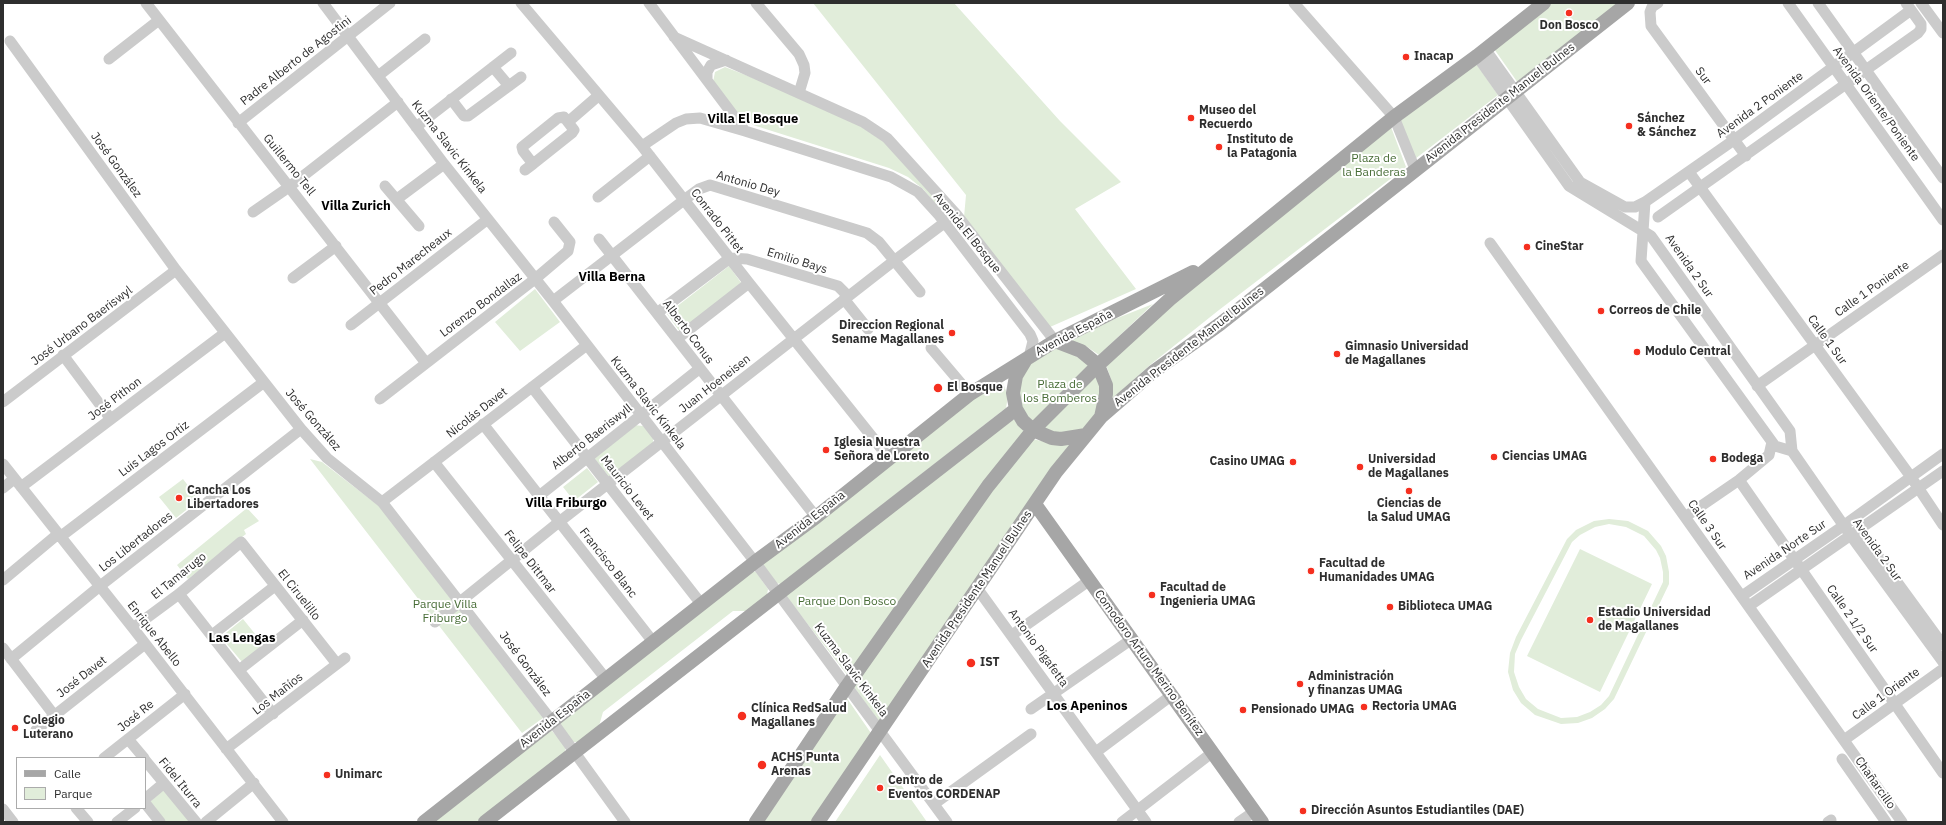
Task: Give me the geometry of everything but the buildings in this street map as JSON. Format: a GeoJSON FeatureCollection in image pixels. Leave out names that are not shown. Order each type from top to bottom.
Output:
{"type":"FeatureCollection","features":[{"type":"Feature","properties":{"kind":"main road"},"geometry":{"type":"LineString","coordinates":[[756,822],[847,686],[988,486],[1033,430],[1098,365],[1170,299],[1394,117],[1544,3]]}},
{"type":"Feature","properties":{"kind":"main road","name":"Avenida Presidente Manuel Bulnes"},"geometry":{"type":"LineString","coordinates":[[818,822],[1056,472],[1101,417],[1153,372],[1220,324],[1415,169],[1628,3]]}},
{"type":"Feature","properties":{"kind":"main road","name":"Avenida España"},"geometry":{"type":"LineString","coordinates":[[424,822],[654,643],[755,562],[816,517],[970,394],[1055,341],[1155,292],[1222,256]]}},
{"type":"Feature","properties":{"kind":"main road"},"geometry":{"type":"LineString","coordinates":[[1055,341],[1081,351],[1098,365],[1106,385],[1106,398],[1101,417]]}},
{"type":"Feature","properties":{"kind":"main road"},"geometry":{"type":"LineString","coordinates":[[1029,356],[1020,369],[1014,384],[1014,401],[1016,409],[1023,421],[1033,430],[1042,435],[1061,439],[1086,435]]}},
{"type":"Feature","properties":{"kind":"main road"},"geometry":{"type":"LineString","coordinates":[[485,822],[1016,409]]}},
{"type":"Feature","properties":{"kind":"main road","name":"Comodoro Arturo Merino Benítez"},"geometry":{"type":"LineString","coordinates":[[1035,504],[1259,817]]}},
{"type":"Feature","properties":{"kind":"street","name":"Guillermo Tell"},"geometry":{"type":"LineString","coordinates":[[146,3],[426,363]]}},
{"type":"Feature","properties":{"kind":"street","name":"Kuzma Slavic Kinkela"},"geometry":{"type":"LineString","coordinates":[[323,3],[444,164],[553,301],[755,562],[947,822]]}},
{"type":"Feature","properties":{"kind":"street","name":"Padre Alberto de Agostini"},"geometry":{"type":"LineString","coordinates":[[238,123],[390,3]]}},
{"type":"Feature","properties":{"kind":"street","name":"Conrado Pittet"},"geometry":{"type":"LineString","coordinates":[[521,3],[598,96],[642,146],[793,339],[890,458]]}},
{"type":"Feature","properties":{"kind":"street","name":"Avenida El Bosque"},"geometry":{"type":"LineString","coordinates":[[649,3],[745,131],[891,177],[918,192],[944,223],[1030,334],[1033,341],[1029,356]]}},
{"type":"Feature","properties":{"kind":"street"},"geometry":{"type":"LineString","coordinates":[[756,3],[799,54],[804,65],[805,73],[799,93]]}},
{"type":"Feature","properties":{"kind":"street"},"geometry":{"type":"LineString","coordinates":[[1294,3],[1394,117],[1415,169]]}},
{"type":"Feature","properties":{"kind":"street","name":"Avenida Oriente/Poniente"},"geometry":{"type":"LineString","coordinates":[[1788,3],[1943,220]]}},
{"type":"Feature","properties":{"kind":"street","name":"Avenida Oriente/Poniente"},"geometry":{"type":"LineString","coordinates":[[1818,3],[1943,178]]}},
{"type":"Feature","properties":{"kind":"street"},"geometry":{"type":"LineString","coordinates":[[1921,3],[1943,32]]}},
{"type":"Feature","properties":{"kind":"street","name":"Sur"},"geometry":{"type":"LineString","coordinates":[[1655,5],[1650,17],[1651,26],[1746,156]]}},
{"type":"Feature","properties":{"kind":"street"},"geometry":{"type":"LineString","coordinates":[[1658,217],[1918,33],[1921,29],[1921,24],[1908,6]]}},
{"type":"Feature","properties":{"kind":"street","name":"Avenida 2 Poniente"},"geometry":{"type":"LineString","coordinates":[[1511,95],[1580,182],[1625,207],[1635,207],[1645,202],[1689,172],[1834,67],[1853,53],[1908,6]]}},
{"type":"Feature","properties":{"kind":"street"},"geometry":{"type":"LineString","coordinates":[[109,59],[159,20]]}},
{"type":"Feature","properties":{"kind":"street","name":"Avenida El Bosque"},"geometry":{"type":"LineString","coordinates":[[674,37],[863,122],[888,138],[956,214],[1055,341]]}},
{"type":"Feature","properties":{"kind":"street"},"geometry":{"type":"LineString","coordinates":[[378,76],[425,39]]}},
{"type":"Feature","properties":{"kind":"street","name":"José González"},"geometry":{"type":"LineString","coordinates":[[10,41],[176,270],[301,429],[327,458],[382,502],[461,601],[552,721],[625,822]]}},
{"type":"Feature","properties":{"kind":"street"},"geometry":{"type":"LineString","coordinates":[[1481,52],[1511,95]]}},
{"type":"Feature","properties":{"kind":"street"},"geometry":{"type":"LineString","coordinates":[[416,127],[511,53]]}},
{"type":"Feature","properties":{"kind":"street"},"geometry":{"type":"LineString","coordinates":[[707,80],[707,72],[711,65],[726,60]]}},
{"type":"Feature","properties":{"kind":"street"},"geometry":{"type":"LineString","coordinates":[[493,67],[508,86]]}},
{"type":"Feature","properties":{"kind":"street"},"geometry":{"type":"LineString","coordinates":[[451,99],[464,116],[468,116],[521,77]]}},
{"type":"Feature","properties":{"kind":"street","name":"Avenida 2 Sur"},"geometry":{"type":"LineString","coordinates":[[1511,95],[1569,186],[1651,236],[1790,431],[1792,451],[1943,645]]}},
{"type":"Feature","properties":{"kind":"street"},"geometry":{"type":"LineString","coordinates":[[568,122],[598,96]]}},
{"type":"Feature","properties":{"kind":"street"},"geometry":{"type":"LineString","coordinates":[[253,212],[289,187],[398,102]]}},
{"type":"Feature","properties":{"kind":"street"},"geometry":{"type":"LineString","coordinates":[[564,117],[568,122],[573,128],[572,132],[529,167],[522,148],[523,145],[558,118],[564,117]]}},
{"type":"Feature","properties":{"kind":"street"},"geometry":{"type":"LineString","coordinates":[[642,146],[676,123],[686,119],[700,118],[745,131]]}},
{"type":"Feature","properties":{"kind":"street"},"geometry":{"type":"LineString","coordinates":[[598,197],[650,156]]}},
{"type":"Feature","properties":{"kind":"street"},"geometry":{"type":"LineString","coordinates":[[397,199],[444,164]]}},
{"type":"Feature","properties":{"kind":"street","name":"Calle 1 Sur"},"geometry":{"type":"LineString","coordinates":[[1689,172],[1911,477],[1943,525]]}},
{"type":"Feature","properties":{"kind":"street","name":"Antonio Dey"},"geometry":{"type":"LineString","coordinates":[[553,301],[684,200],[699,189],[710,185],[867,233],[879,242],[920,292]]}},
{"type":"Feature","properties":{"kind":"street"},"geometry":{"type":"LineString","coordinates":[[385,186],[419,226]]}},
{"type":"Feature","properties":{"kind":"street"},"geometry":{"type":"LineString","coordinates":[[1645,202],[1643,230],[1644,240],[1641,256],[1643,265],[1772,442],[1778,448],[1792,451]]}},
{"type":"Feature","properties":{"kind":"street","name":"Juan Hoeneisen"},"geometry":{"type":"LineString","coordinates":[[436,622],[512,560],[793,339],[956,214]]}},
{"type":"Feature","properties":{"kind":"street","name":"Pedro Marecheaux"},"geometry":{"type":"LineString","coordinates":[[351,325],[488,219]]}},
{"type":"Feature","properties":{"kind":"street","name":"Lorenzo Bondallaz"},"geometry":{"type":"LineString","coordinates":[[380,399],[535,279],[568,251],[570,242],[554,222]]}},
{"type":"Feature","properties":{"kind":"street","name":"Alberto Conus"},"geometry":{"type":"LineString","coordinates":[[599,239],[816,517]]}},
{"type":"Feature","properties":{"kind":"street","name":"Calle 3 Sur"},"geometry":{"type":"LineString","coordinates":[[1490,243],[1902,822]]}},
{"type":"Feature","properties":{"kind":"street"},"geometry":{"type":"LineString","coordinates":[[293,278],[336,246]]}},
{"type":"Feature","properties":{"kind":"street","name":"Calle 1 Poniente"},"geometry":{"type":"LineString","coordinates":[[1757,386],[1943,255]]}},
{"type":"Feature","properties":{"kind":"street"},"geometry":{"type":"LineString","coordinates":[[657,313],[730,258]]}},
{"type":"Feature","properties":{"kind":"street","name":"Emilio Bays"},"geometry":{"type":"LineString","coordinates":[[730,258],[747,259],[838,286],[868,329]]}},
{"type":"Feature","properties":{"kind":"street","name":"José Urbano Baeriswyl"},"geometry":{"type":"LineString","coordinates":[[3,402],[176,270]]}},
{"type":"Feature","properties":{"kind":"street"},"geometry":{"type":"LineString","coordinates":[[677,339],[749,283]]}},
{"type":"Feature","properties":{"kind":"street","name":"José Pithon"},"geometry":{"type":"LineString","coordinates":[[3,488],[18,483],[226,333]]}},
{"type":"Feature","properties":{"kind":"street","name":"Nicolás Davet"},"geometry":{"type":"LineString","coordinates":[[382,502],[587,345]]}},
{"type":"Feature","properties":{"kind":"street"},"geometry":{"type":"LineString","coordinates":[[931,348],[970,394]]}},
{"type":"Feature","properties":{"kind":"street"},"geometry":{"type":"LineString","coordinates":[[63,355],[110,418]]}},
{"type":"Feature","properties":{"kind":"street","name":"Alberto Baeriswyll"},"geometry":{"type":"LineString","coordinates":[[539,496],[699,368]]}},
{"type":"Feature","properties":{"kind":"street","name":"Luis Lagos Ortiz"},"geometry":{"type":"LineString","coordinates":[[3,580],[59,536],[264,382]]}},
{"type":"Feature","properties":{"kind":"street","name":"Mauricio Levet"},"geometry":{"type":"LineString","coordinates":[[532,387],[702,605]]}},
{"type":"Feature","properties":{"kind":"street","name":"Francisco Blanc"},"geometry":{"type":"LineString","coordinates":[[483,424],[654,643]]}},
{"type":"Feature","properties":{"kind":"street","name":"Los Libertadores"},"geometry":{"type":"LineString","coordinates":[[100,586],[301,429]]}},
{"type":"Feature","properties":{"kind":"street"},"geometry":{"type":"LineString","coordinates":[[1685,516],[1739,480],[1769,455],[1772,442]]}},
{"type":"Feature","properties":{"kind":"street","name":"Avenida Norte Sur"},"geometry":{"type":"LineString","coordinates":[[1742,596],[1943,454]]}},
{"type":"Feature","properties":{"kind":"street","name":"Felipe Dittmar"},"geometry":{"type":"LineString","coordinates":[[434,462],[606,679]]}},
{"type":"Feature","properties":{"kind":"street","name":"Enrique Abello"},"geometry":{"type":"LineString","coordinates":[[3,464],[133,628],[283,822]]}},
{"type":"Feature","properties":{"kind":"street"},"geometry":{"type":"LineString","coordinates":[[1749,606],[1943,471]]}},
{"type":"Feature","properties":{"kind":"street","name":"Calle 2 1/2 Sur"},"geometry":{"type":"LineString","coordinates":[[1739,480],[1943,773]]}},
{"type":"Feature","properties":{"kind":"street","name":"Avenida 2 Sur"},"geometry":{"type":"LineString","coordinates":[[1855,533],[1943,662]]}},
{"type":"Feature","properties":{"kind":"street","name":"El Ciruelillo"},"geometry":{"type":"LineString","coordinates":[[241,542],[302,620],[341,661]]}},
{"type":"Feature","properties":{"kind":"street","name":"El Tamarugo"},"geometry":{"type":"LineString","coordinates":[[133,628],[179,594],[241,542]]}},
{"type":"Feature","properties":{"kind":"street"},"geometry":{"type":"LineString","coordinates":[[1012,635],[1090,580]]}},
{"type":"Feature","properties":{"kind":"street"},"geometry":{"type":"LineString","coordinates":[[11,659],[100,586]]}},
{"type":"Feature","properties":{"kind":"street"},"geometry":{"type":"LineString","coordinates":[[212,635],[275,586]]}},
{"type":"Feature","properties":{"kind":"street","name":"Antonio Pigafetta"},"geometry":{"type":"LineString","coordinates":[[978,588],[1146,822]]}},
{"type":"Feature","properties":{"kind":"street"},"geometry":{"type":"LineString","coordinates":[[179,594],[273,714]]}},
{"type":"Feature","properties":{"kind":"street"},"geometry":{"type":"LineString","coordinates":[[239,670],[302,620]]}},
{"type":"Feature","properties":{"kind":"street"},"geometry":{"type":"LineString","coordinates":[[1032,710],[1132,640]]}},
{"type":"Feature","properties":{"kind":"street","name":"José Davet"},"geometry":{"type":"LineString","coordinates":[[36,730],[145,644]]}},
{"type":"Feature","properties":{"kind":"street"},"geometry":{"type":"LineString","coordinates":[[3,648],[54,715]]}},
{"type":"Feature","properties":{"kind":"street","name":"Los Mañíos"},"geometry":{"type":"LineString","coordinates":[[226,749],[341,661]]}},
{"type":"Feature","properties":{"kind":"street","name":"Calle 1 Oriente"},"geometry":{"type":"LineString","coordinates":[[1844,740],[1943,669]]}},
{"type":"Feature","properties":{"kind":"street","name":"José Re"},"geometry":{"type":"LineString","coordinates":[[105,757],[184,694]]}},
{"type":"Feature","properties":{"kind":"street"},"geometry":{"type":"LineString","coordinates":[[1096,752],[1172,695]]}},
{"type":"Feature","properties":{"kind":"street"},"geometry":{"type":"LineString","coordinates":[[934,804],[1031,734]]}},
{"type":"Feature","properties":{"kind":"street","name":"Fidel Iturra"},"geometry":{"type":"LineString","coordinates":[[128,739],[142,757]]}},
{"type":"Feature","properties":{"kind":"street"},"geometry":{"type":"LineString","coordinates":[[1122,822],[1213,752]]}},
{"type":"Feature","properties":{"kind":"street","name":"Chañarcillo"},"geometry":{"type":"LineString","coordinates":[[1842,759],[1886,822]]}},
{"type":"Feature","properties":{"kind":"street","name":"Fidel Iturra"},"geometry":{"type":"LineString","coordinates":[[146,761],[196,822]]}},
{"type":"Feature","properties":{"kind":"street"},"geometry":{"type":"LineString","coordinates":[[146,798],[164,783]]}},
{"type":"Feature","properties":{"kind":"street"},"geometry":{"type":"LineString","coordinates":[[206,822],[254,784]]}},
{"type":"Feature","properties":{"kind":"street"},"geometry":{"type":"LineString","coordinates":[[146,804],[160,822]]}},
{"type":"Feature","properties":{"kind":"street"},"geometry":{"type":"LineString","coordinates":[[3,809],[14,822]]}},
{"type":"Feature","properties":{"kind":"street"},"geometry":{"type":"LineString","coordinates":[[77,809],[88,822]]}},
{"type":"Feature","properties":{"kind":"street"},"geometry":{"type":"LineString","coordinates":[[117,822],[133,809]]}},
{"type":"Feature","properties":{"kind":"street"},"geometry":{"type":"LineString","coordinates":[[1239,822],[1259,817]]}},
{"type":"Feature","properties":{"kind":"green space"},"geometry":{"type":"Polygon","coordinates":[[[813,3],[954,3],[1060,121],[1121,182],[1075,209],[1136,289],[1050,327],[964,217],[966,195],[813,3]]]}},
{"type":"Feature","properties":{"kind":"green space"},"geometry":{"type":"Polygon","coordinates":[[[1547,3],[1621,3],[1518,83],[1492,46],[1547,3]]]}},
{"type":"Feature","properties":{"kind":"green space"},"geometry":{"type":"Polygon","coordinates":[[[1475,62],[1498,95],[1415,159],[1399,122],[1475,62]]]}},
{"type":"Feature","properties":{"kind":"green space"},"geometry":{"type":"Polygon","coordinates":[[[725,67],[792,93],[854,122],[884,142],[909,167],[944,210],[942,211],[923,189],[908,177],[889,168],[753,125],[735,111],[713,82],[715,72],[725,67]]]}},
{"type":"Feature","properties":{"kind":"green space","name":"Plaza de la Banderas"},"geometry":{"type":"Polygon","coordinates":[[[1391,127],[1406,167],[1219,310],[1150,365],[1112,399],[1112,382],[1105,362],[1205,273],[1391,127]]]}},
{"type":"Feature","properties":{"kind":"green space"},"geometry":{"type":"Polygon","coordinates":[[[729,266],[742,284],[680,332],[667,314],[729,266]]]}},
{"type":"Feature","properties":{"kind":"green space"},"geometry":{"type":"Polygon","coordinates":[[[535,289],[560,322],[520,351],[495,322],[535,289]]]}},
{"type":"Feature","properties":{"kind":"green space"},"geometry":{"type":"Polygon","coordinates":[[[1153,304],[1099,355],[1086,346],[1067,340],[1069,337],[1153,304]]]}},
{"type":"Feature","properties":{"kind":"green space","name":"Plaza de los Bomberos"},"geometry":{"type":"Polygon","coordinates":[[[1055,348],[1064,348],[1100,372],[1101,407],[1085,428],[1060,436],[1028,422],[1016,390],[1031,358],[1055,348]]]}},
{"type":"Feature","properties":{"kind":"green space"},"geometry":{"type":"Polygon","coordinates":[[[997,381],[1003,383],[1008,396],[1006,408],[781,584],[775,583],[763,565],[765,559],[997,381]]]}},
{"type":"Feature","properties":{"kind":"green space","name":"Parque Don Bosco"},"geometry":{"type":"Polygon","coordinates":[[[1007,419],[1015,420],[1023,428],[1023,436],[848,676],[785,595],[1007,419]]]}},
{"type":"Feature","properties":{"kind":"green space"},"geometry":{"type":"Polygon","coordinates":[[[634,425],[643,426],[653,437],[653,445],[610,478],[594,458],[634,425]]]}},
{"type":"Feature","properties":{"kind":"green space"},"geometry":{"type":"Polygon","coordinates":[[[1032,439],[1051,443],[1073,444],[885,730],[854,687],[991,483],[1032,439]]]}},
{"type":"Feature","properties":{"kind":"green space","name":"Parque Villa Friburgo"},"geometry":{"type":"Polygon","coordinates":[[[310,459],[322,462],[379,506],[543,718],[522,733],[310,459]]]}},
{"type":"Feature","properties":{"kind":"green space"},"geometry":{"type":"Polygon","coordinates":[[[587,468],[598,482],[574,501],[563,487],[587,468]]]}},
{"type":"Feature","properties":{"kind":"green space","name":"Cancha Los Libertadores"},"geometry":{"type":"Polygon","coordinates":[[[183,479],[199,500],[176,518],[159,497],[183,479]]]}},
{"type":"Feature","properties":{"kind":"green space"},"geometry":{"type":"Polygon","coordinates":[[[247,508],[259,521],[244,530],[246,534],[188,579],[177,565],[247,508]]]}},
{"type":"Feature","properties":{"kind":"green space","name":"Estadio Universidad de Magallanes"},"geometry":{"type":"Polygon","coordinates":[[[1609,519],[1628,521],[1648,531],[1661,546],[1666,556],[1669,572],[1669,584],[1614,699],[1605,709],[1592,718],[1578,723],[1561,724],[1535,715],[1521,703],[1513,690],[1508,672],[1510,653],[1516,637],[1567,539],[1576,530],[1594,521],[1609,519]],[[1609,524],[1595,527],[1580,535],[1572,542],[1521,640],[1515,654],[1514,672],[1519,687],[1526,699],[1538,709],[1561,718],[1577,717],[1590,712],[1601,705],[1609,696],[1663,582],[1663,572],[1660,558],[1656,550],[1644,536],[1626,527],[1609,524]]]}},
{"type":"Feature","properties":{"kind":"green space","name":"Estadio Universidad de Magallanes"},"geometry":{"type":"Polygon","coordinates":[[[1580,549],[1652,584],[1600,692],[1527,656],[1580,549]]]}},
{"type":"Feature","properties":{"kind":"green space"},"geometry":{"type":"Polygon","coordinates":[[[750,571],[756,572],[768,589],[767,595],[747,611],[733,611],[603,712],[599,726],[579,742],[573,742],[561,726],[561,720],[750,571]]]}},
{"type":"Feature","properties":{"kind":"green space"},"geometry":{"type":"Polygon","coordinates":[[[243,619],[264,645],[242,662],[221,637],[243,619]]]}},
{"type":"Feature","properties":{"kind":"green space"},"geometry":{"type":"Polygon","coordinates":[[[846,697],[873,736],[816,822],[764,822],[846,697]]]}},
{"type":"Feature","properties":{"kind":"green space"},"geometry":{"type":"Polygon","coordinates":[[[545,731],[552,731],[566,747],[564,754],[477,822],[429,822],[545,731]]]}},
{"type":"Feature","properties":{"kind":"green space","name":"Centro de Eventos CORDENAP"},"geometry":{"type":"Polygon","coordinates":[[[880,755],[927,822],[835,822],[880,755]]]}},
{"type":"Feature","properties":{"kind":"green space"},"geometry":{"type":"Polygon","coordinates":[[[163,790],[191,822],[165,822],[149,803],[163,790]]]}},
{"type":"Feature","properties":{"kind":"place","name":"Don Bosco"},"geometry":{"type":"Point","coordinates":[1569,13]}},
{"type":"Feature","properties":{"kind":"place","name":"Inacap"},"geometry":{"type":"Point","coordinates":[1406,57]}},
{"type":"Feature","properties":{"kind":"place","name":"Museo del Recuerdo"},"geometry":{"type":"Point","coordinates":[1191,118]}},
{"type":"Feature","properties":{"kind":"place","name":"Sánchez & Sánchez"},"geometry":{"type":"Point","coordinates":[1629,126]}},
{"type":"Feature","properties":{"kind":"place","name":"Instituto de la Patagonia"},"geometry":{"type":"Point","coordinates":[1219,147]}},
{"type":"Feature","properties":{"kind":"place","name":"CineStar"},"geometry":{"type":"Point","coordinates":[1527,247]}},
{"type":"Feature","properties":{"kind":"place","name":"Correos de Chile"},"geometry":{"type":"Point","coordinates":[1601,311]}},
{"type":"Feature","properties":{"kind":"place","name":"Direccion Regional Sename Magallanes"},"geometry":{"type":"Point","coordinates":[952,333]}},
{"type":"Feature","properties":{"kind":"place","name":"Modulo Central"},"geometry":{"type":"Point","coordinates":[1637,352]}},
{"type":"Feature","properties":{"kind":"place","name":"Gimnasio Universidad de Magallanes"},"geometry":{"type":"Point","coordinates":[1337,354]}},
{"type":"Feature","properties":{"kind":"place","name":"El Bosque"},"geometry":{"type":"Point","coordinates":[938,388]}},
{"type":"Feature","properties":{"kind":"place","name":"Iglesia Nuestra Señora de Loreto"},"geometry":{"type":"Point","coordinates":[826,450]}},
{"type":"Feature","properties":{"kind":"place","name":"Ciencias UMAG"},"geometry":{"type":"Point","coordinates":[1494,457]}},
{"type":"Feature","properties":{"kind":"place","name":"Bodega"},"geometry":{"type":"Point","coordinates":[1713,459]}},
{"type":"Feature","properties":{"kind":"place","name":"Casino UMAG"},"geometry":{"type":"Point","coordinates":[1293,462]}},
{"type":"Feature","properties":{"kind":"place","name":"Universidad de Magallanes"},"geometry":{"type":"Point","coordinates":[1360,467]}},
{"type":"Feature","properties":{"kind":"place","name":"Ciencias de la Salud UMAG"},"geometry":{"type":"Point","coordinates":[1409,491]}},
{"type":"Feature","properties":{"kind":"place","name":"Cancha Los Libertadores"},"geometry":{"type":"Point","coordinates":[179,498]}},
{"type":"Feature","properties":{"kind":"place","name":"Facultad de Humanidades UMAG"},"geometry":{"type":"Point","coordinates":[1311,571]}},
{"type":"Feature","properties":{"kind":"place","name":"Facultad de Ingenieria UMAG"},"geometry":{"type":"Point","coordinates":[1152,595]}},
{"type":"Feature","properties":{"kind":"place","name":"Biblioteca UMAG"},"geometry":{"type":"Point","coordinates":[1390,607]}},
{"type":"Feature","properties":{"kind":"place","name":"Estadio Universidad de Magallanes"},"geometry":{"type":"Point","coordinates":[1590,620]}},
{"type":"Feature","properties":{"kind":"place","name":"IST"},"geometry":{"type":"Point","coordinates":[971,663]}},
{"type":"Feature","properties":{"kind":"place","name":"Administración y finanzas UMAG"},"geometry":{"type":"Point","coordinates":[1300,684]}},
{"type":"Feature","properties":{"kind":"place","name":"Rectoria UMAG"},"geometry":{"type":"Point","coordinates":[1364,707]}},
{"type":"Feature","properties":{"kind":"place","name":"Pensionado UMAG"},"geometry":{"type":"Point","coordinates":[1243,710]}},
{"type":"Feature","properties":{"kind":"place","name":"Clínica RedSalud Magallanes"},"geometry":{"type":"Point","coordinates":[742,716]}},
{"type":"Feature","properties":{"kind":"place","name":"Colegio Luterano"},"geometry":{"type":"Point","coordinates":[15,728]}},
{"type":"Feature","properties":{"kind":"place","name":"ACHS Punta Arenas"},"geometry":{"type":"Point","coordinates":[762,765]}},
{"type":"Feature","properties":{"kind":"place","name":"Unimarc"},"geometry":{"type":"Point","coordinates":[327,775]}},
{"type":"Feature","properties":{"kind":"place","name":"Centro de Eventos CORDENAP"},"geometry":{"type":"Point","coordinates":[880,788]}},
{"type":"Feature","properties":{"kind":"place","name":"Dirección Asuntos Estudiantiles (DAE)"},"geometry":{"type":"Point","coordinates":[1303,811]}},
{"type":"Feature","properties":{"kind":"district","name":"Villa El Bosque"},"geometry":{"type":"Point","coordinates":[753,119]}},
{"type":"Feature","properties":{"kind":"district","name":"Villa Zurich"},"geometry":{"type":"Point","coordinates":[356,206]}},
{"type":"Feature","properties":{"kind":"district","name":"Villa Berna"},"geometry":{"type":"Point","coordinates":[612,277]}},
{"type":"Feature","properties":{"kind":"district","name":"Villa Friburgo"},"geometry":{"type":"Point","coordinates":[566,503]}},
{"type":"Feature","properties":{"kind":"district","name":"Las Lengas"},"geometry":{"type":"Point","coordinates":[242,638]}},
{"type":"Feature","properties":{"kind":"district","name":"Los Apeninos"},"geometry":{"type":"Point","coordinates":[1087,706]}}]}
